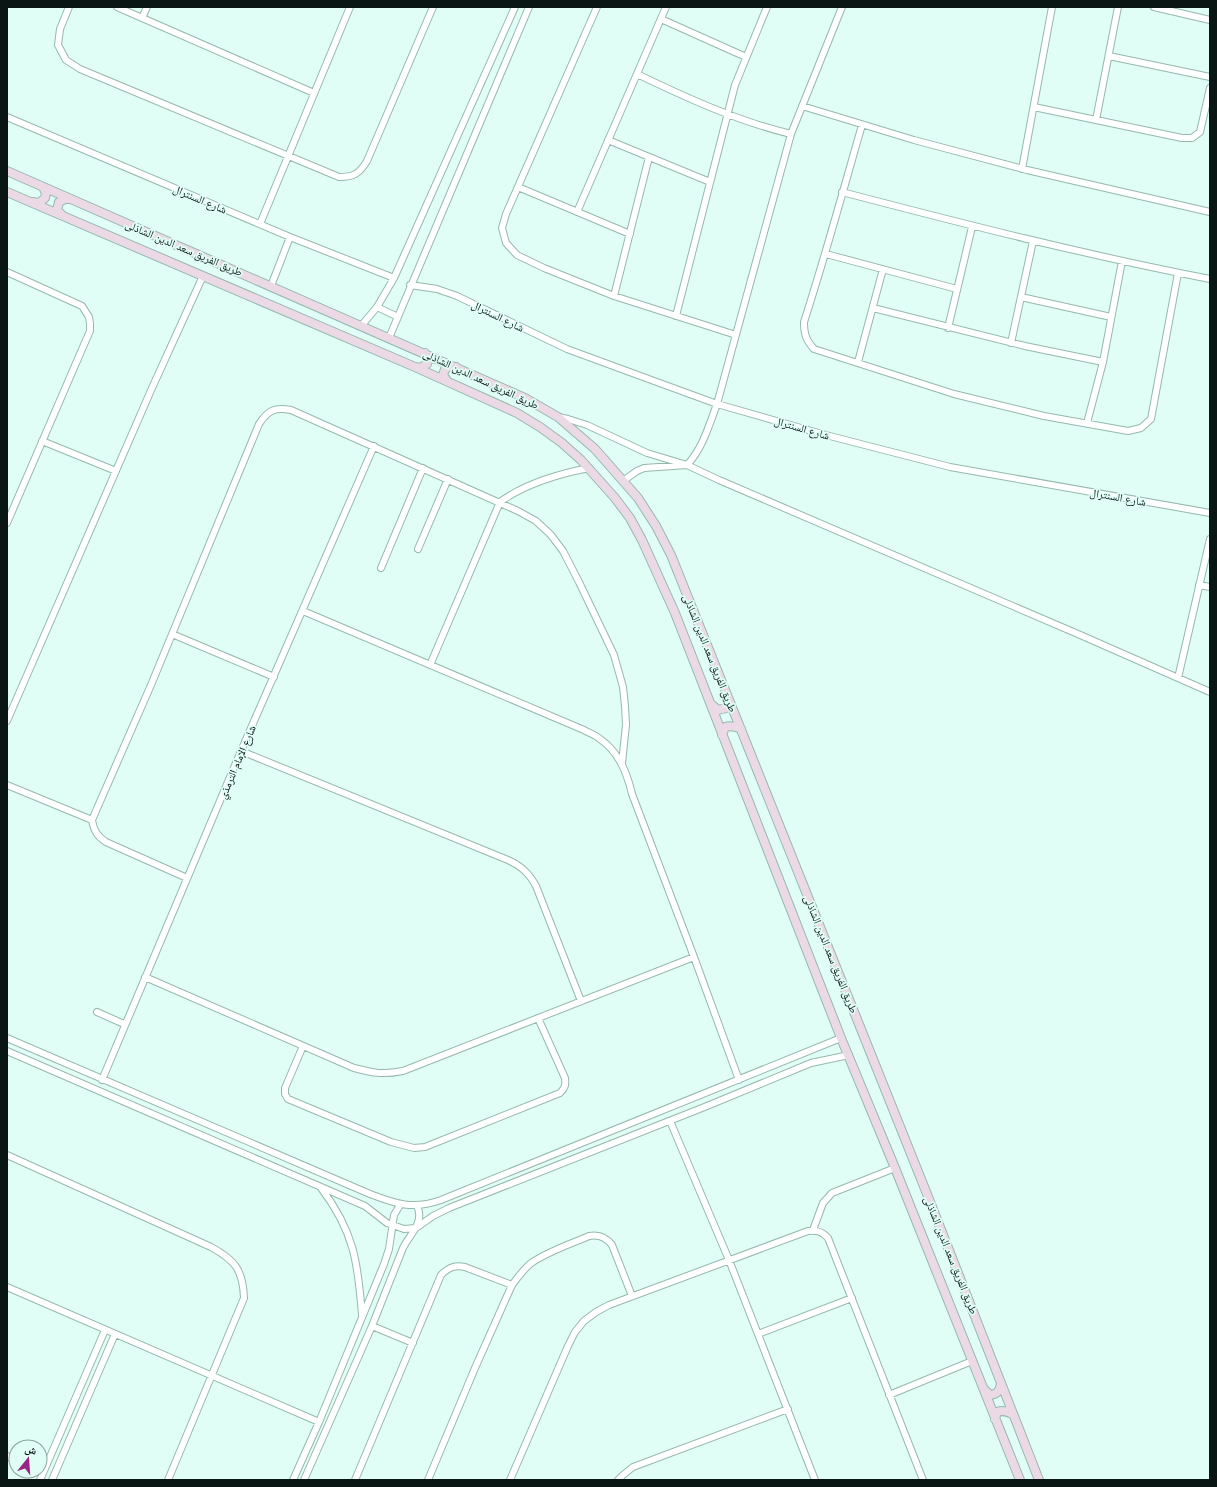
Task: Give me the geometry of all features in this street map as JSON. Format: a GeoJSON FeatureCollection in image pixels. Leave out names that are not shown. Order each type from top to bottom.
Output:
{"type":"FeatureCollection","features":[{"type":"Feature","properties":{"kind":"street"},"geometry":{"type":"LineString","coordinates":[[69,7],[60,29],[58,45],[66,60],[80,69],[339,177],[351,177],[361,171],[367,161],[433,7]]}},
{"type":"Feature","properties":{"kind":"street"},"geometry":{"type":"LineString","coordinates":[[117,7],[314,93]]}},
{"type":"Feature","properties":{"kind":"street"},"geometry":{"type":"LineString","coordinates":[[142,18],[146,7]]}},
{"type":"Feature","properties":{"kind":"street"},"geometry":{"type":"LineString","coordinates":[[260,224],[350,7]]}},
{"type":"Feature","properties":{"kind":"street"},"geometry":{"type":"LineString","coordinates":[[362,325],[377,307],[394,278],[515,7]]}},
{"type":"Feature","properties":{"kind":"street"},"geometry":{"type":"LineString","coordinates":[[389,338],[410,285],[529,7]]}},
{"type":"Feature","properties":{"kind":"street"},"geometry":{"type":"LineString","coordinates":[[597,7],[506,214],[502,228],[506,243],[517,255],[537,265],[614,296],[736,334]]}},
{"type":"Feature","properties":{"kind":"street"},"geometry":{"type":"LineString","coordinates":[[577,212],[666,7]]}},
{"type":"Feature","properties":{"kind":"street"},"geometry":{"type":"LineString","coordinates":[[676,316],[735,85],[767,7]]}},
{"type":"Feature","properties":{"kind":"street"},"geometry":{"type":"LineString","coordinates":[[623,481],[644,468],[687,465],[698,451],[717,404],[791,134],[842,7]]}},
{"type":"Feature","properties":{"kind":"street"},"geometry":{"type":"LineString","coordinates":[[1022,169],[1052,7]]}},
{"type":"Feature","properties":{"kind":"street"},"geometry":{"type":"LineString","coordinates":[[1096,120],[1118,7]]}},
{"type":"Feature","properties":{"kind":"street"},"geometry":{"type":"LineString","coordinates":[[1154,7],[1210,20]]}},
{"type":"Feature","properties":{"kind":"street"},"geometry":{"type":"LineString","coordinates":[[661,19],[746,57]]}},
{"type":"Feature","properties":{"kind":"street"},"geometry":{"type":"LineString","coordinates":[[1109,56],[1210,77]]}},
{"type":"Feature","properties":{"kind":"street"},"geometry":{"type":"LineString","coordinates":[[636,74],[727,114],[763,127],[791,134]]}},
{"type":"Feature","properties":{"kind":"street"},"geometry":{"type":"LineString","coordinates":[[1034,106],[1182,138],[1192,138],[1200,132],[1210,88]]}},
{"type":"Feature","properties":{"kind":"street"},"geometry":{"type":"LineString","coordinates":[[802,106],[862,125],[1022,169],[1210,212]]}},
{"type":"Feature","properties":{"kind":"street","name":"شارع السنترال"},"geometry":{"type":"LineString","coordinates":[[7,117],[290,237],[394,278]]}},
{"type":"Feature","properties":{"kind":"street"},"geometry":{"type":"LineString","coordinates":[[862,125],[842,192],[826,254],[804,322],[804,333],[808,342],[814,348],[954,394],[1044,416],[1128,431],[1141,428],[1151,418],[1178,273]]}},
{"type":"Feature","properties":{"kind":"street"},"geometry":{"type":"LineString","coordinates":[[608,140],[710,182]]}},
{"type":"Feature","properties":{"kind":"street"},"geometry":{"type":"LineString","coordinates":[[614,296],[649,157]]}},
{"type":"Feature","properties":{"kind":"street","name":"طريق الفريق سعد الدين الشاذلى"},"geometry":{"type":"LineString","coordinates":[[7,171],[362,325],[525,398],[558,417],[595,449],[638,498],[671,555],[930,1201],[1039,1480]]}},
{"type":"Feature","properties":{"kind":"street"},"geometry":{"type":"LineString","coordinates":[[32,202],[39,203],[45,198],[46,191],[43,187]]}},
{"type":"Feature","properties":{"kind":"street"},"geometry":{"type":"LineString","coordinates":[[518,187],[630,234]]}},
{"type":"Feature","properties":{"kind":"street","name":"طريق الفريق سعد الدين الشاذلى"},"geometry":{"type":"LineString","coordinates":[[7,192],[415,367],[517,413],[562,443],[589,468],[615,498],[642,540],[675,613],[841,1038],[895,1168],[1020,1480]]}},
{"type":"Feature","properties":{"kind":"street"},"geometry":{"type":"LineString","coordinates":[[842,192],[972,226],[1122,261],[1210,279]]}},
{"type":"Feature","properties":{"kind":"street"},"geometry":{"type":"LineString","coordinates":[[64,216],[57,210],[59,202],[65,199],[73,200]]}},
{"type":"Feature","properties":{"kind":"street"},"geometry":{"type":"LineString","coordinates":[[948,328],[972,226]]}},
{"type":"Feature","properties":{"kind":"street"},"geometry":{"type":"LineString","coordinates":[[271,286],[290,237]]}},
{"type":"Feature","properties":{"kind":"street"},"geometry":{"type":"LineString","coordinates":[[1011,343],[1033,240]]}},
{"type":"Feature","properties":{"kind":"street"},"geometry":{"type":"LineString","coordinates":[[826,254],[958,289]]}},
{"type":"Feature","properties":{"kind":"street"},"geometry":{"type":"LineString","coordinates":[[1087,423],[1102,362],[1122,261]]}},
{"type":"Feature","properties":{"kind":"street"},"geometry":{"type":"LineString","coordinates":[[858,362],[883,269]]}},
{"type":"Feature","properties":{"kind":"street"},"geometry":{"type":"LineString","coordinates":[[7,272],[82,306],[89,317],[90,331],[42,441],[10,508],[7,523]]}},
{"type":"Feature","properties":{"kind":"street"},"geometry":{"type":"LineString","coordinates":[[7,721],[203,276]]}},
{"type":"Feature","properties":{"kind":"street","name":"شارع السنترال"},"geometry":{"type":"LineString","coordinates":[[410,285],[437,289],[457,296],[567,349],[717,404],[822,434],[950,467],[1210,513]]}},
{"type":"Feature","properties":{"kind":"street"},"geometry":{"type":"LineString","coordinates":[[1021,297],[1111,317]]}},
{"type":"Feature","properties":{"kind":"street"},"geometry":{"type":"LineString","coordinates":[[377,307],[398,317]]}},
{"type":"Feature","properties":{"kind":"street"},"geometry":{"type":"LineString","coordinates":[[873,308],[1011,343],[1102,362]]}},
{"type":"Feature","properties":{"kind":"street"},"geometry":{"type":"LineString","coordinates":[[415,367],[420,368],[427,364],[428,361],[424,353]]}},
{"type":"Feature","properties":{"kind":"street"},"geometry":{"type":"LineString","coordinates":[[448,382],[443,375],[445,369],[449,367],[457,367]]}},
{"type":"Feature","properties":{"kind":"street"},"geometry":{"type":"LineString","coordinates":[[187,878],[106,842],[99,837],[94,829],[92,820],[172,634],[256,431],[264,416],[272,410],[282,408],[291,410],[500,502],[536,521],[551,535],[563,551],[614,655],[623,686],[625,706],[626,725],[622,763]]}},
{"type":"Feature","properties":{"kind":"street"},"geometry":{"type":"LineString","coordinates":[[558,417],[577,421],[647,453],[687,465],[1210,692]]}},
{"type":"Feature","properties":{"kind":"street"},"geometry":{"type":"LineString","coordinates":[[42,441],[116,471]]}},
{"type":"Feature","properties":{"kind":"street","name":"شارع الإمام الترمذي"},"geometry":{"type":"LineString","coordinates":[[102,1080],[124,1024],[241,751],[374,446]]}},
{"type":"Feature","properties":{"kind":"street"},"geometry":{"type":"LineString","coordinates":[[381,568],[424,468]]}},
{"type":"Feature","properties":{"kind":"street"},"geometry":{"type":"LineString","coordinates":[[430,665],[500,502],[535,483],[562,474],[589,468]]}},
{"type":"Feature","properties":{"kind":"street"},"geometry":{"type":"LineString","coordinates":[[418,549],[448,479]]}},
{"type":"Feature","properties":{"kind":"street"},"geometry":{"type":"LineString","coordinates":[[1178,678],[1210,539]]}},
{"type":"Feature","properties":{"kind":"street"},"geometry":{"type":"LineString","coordinates":[[1199,585],[1210,587]]}},
{"type":"Feature","properties":{"kind":"street"},"geometry":{"type":"LineString","coordinates":[[303,611],[595,736],[612,750],[622,763],[739,1080]]}},
{"type":"Feature","properties":{"kind":"street"},"geometry":{"type":"LineString","coordinates":[[172,634],[274,677]]}},
{"type":"Feature","properties":{"kind":"street"},"geometry":{"type":"LineString","coordinates":[[710,704],[718,710],[728,705],[729,700]]}},
{"type":"Feature","properties":{"kind":"street"},"geometry":{"type":"LineString","coordinates":[[722,735],[725,728],[729,726],[740,729]]}},
{"type":"Feature","properties":{"kind":"street"},"geometry":{"type":"LineString","coordinates":[[241,751],[508,860],[525,870],[536,886],[581,1001]]}},
{"type":"Feature","properties":{"kind":"street"},"geometry":{"type":"LineString","coordinates":[[7,785],[92,820]]}},
{"type":"Feature","properties":{"kind":"street"},"geometry":{"type":"LineString","coordinates":[[145,976],[354,1068],[376,1074],[389,1074],[403,1071],[694,957]]}},
{"type":"Feature","properties":{"kind":"street"},"geometry":{"type":"LineString","coordinates":[[97,1012],[124,1024]]}},
{"type":"Feature","properties":{"kind":"street"},"geometry":{"type":"LineString","coordinates":[[303,1046],[285,1088],[285,1094],[288,1099],[391,1142],[414,1148],[425,1147],[560,1093],[564,1089],[566,1084],[565,1078],[538,1018]]}},
{"type":"Feature","properties":{"kind":"street"},"geometry":{"type":"LineString","coordinates":[[7,1038],[370,1194],[400,1205],[417,1206],[441,1200],[841,1038]]}},
{"type":"Feature","properties":{"kind":"street"},"geometry":{"type":"LineString","coordinates":[[7,1051],[365,1206],[393,1226],[404,1229],[416,1228]]}},
{"type":"Feature","properties":{"kind":"street"},"geometry":{"type":"LineString","coordinates":[[806,1052],[811,1064]]}},
{"type":"Feature","properties":{"kind":"street"},"geometry":{"type":"LineString","coordinates":[[400,1205],[394,1215],[389,1250],[334,1387],[294,1478],[304,1480],[344,1391],[409,1237],[416,1228],[444,1210],[811,1064],[848,1055]]}},
{"type":"Feature","properties":{"kind":"street"},"geometry":{"type":"LineString","coordinates":[[65,1076],[70,1065]]}},
{"type":"Feature","properties":{"kind":"street"},"geometry":{"type":"LineString","coordinates":[[127,1103],[131,1092]]}},
{"type":"Feature","properties":{"kind":"street"},"geometry":{"type":"LineString","coordinates":[[702,1095],[707,1106]]}},
{"type":"Feature","properties":{"kind":"street"},"geometry":{"type":"LineString","coordinates":[[670,1121],[729,1260],[815,1480]]}},
{"type":"Feature","properties":{"kind":"street"},"geometry":{"type":"LineString","coordinates":[[619,1129],[618,1135],[623,1139]]}},
{"type":"Feature","properties":{"kind":"street"},"geometry":{"type":"LineString","coordinates":[[607,1134],[612,1138],[610,1144]]}},
{"type":"Feature","properties":{"kind":"street"},"geometry":{"type":"LineString","coordinates":[[7,1155],[204,1244],[228,1256],[239,1270],[244,1284],[244,1298],[168,1480]]}},
{"type":"Feature","properties":{"kind":"street"},"geometry":{"type":"LineString","coordinates":[[813,1230],[823,1203],[832,1193],[895,1168]]}},
{"type":"Feature","properties":{"kind":"street"},"geometry":{"type":"LineString","coordinates":[[320,1186],[338,1214],[352,1245],[358,1269],[362,1317]]}},
{"type":"Feature","properties":{"kind":"street"},"geometry":{"type":"LineString","coordinates":[[365,1206],[370,1194]]}},
{"type":"Feature","properties":{"kind":"street"},"geometry":{"type":"LineString","coordinates":[[441,1200],[438,1206],[444,1210]]}},
{"type":"Feature","properties":{"kind":"street"},"geometry":{"type":"LineString","coordinates":[[416,1228],[420,1217],[417,1206]]}},
{"type":"Feature","properties":{"kind":"street"},"geometry":{"type":"LineString","coordinates":[[510,1480],[575,1332],[584,1321],[596,1312],[632,1296],[813,1230],[824,1234],[828,1238],[923,1480]]}},
{"type":"Feature","properties":{"kind":"street"},"geometry":{"type":"LineString","coordinates":[[428,1480],[512,1285],[520,1274],[531,1264],[543,1256],[589,1236],[602,1236],[612,1245],[632,1296]]}},
{"type":"Feature","properties":{"kind":"street"},"geometry":{"type":"LineString","coordinates":[[389,1250],[396,1249],[402,1254]]}},
{"type":"Feature","properties":{"kind":"street"},"geometry":{"type":"LineString","coordinates":[[355,1480],[442,1275],[446,1270],[452,1267],[466,1267],[512,1285]]}},
{"type":"Feature","properties":{"kind":"street"},"geometry":{"type":"LineString","coordinates":[[7,1287],[319,1422]]}},
{"type":"Feature","properties":{"kind":"street"},"geometry":{"type":"LineString","coordinates":[[758,1334],[852,1298]]}},
{"type":"Feature","properties":{"kind":"street"},"geometry":{"type":"LineString","coordinates":[[372,1326],[413,1343]]}},
{"type":"Feature","properties":{"kind":"street"},"geometry":{"type":"LineString","coordinates":[[48,1458],[105,1330]]}},
{"type":"Feature","properties":{"kind":"street"},"geometry":{"type":"LineString","coordinates":[[54,1479],[115,1334]]}},
{"type":"Feature","properties":{"kind":"street"},"geometry":{"type":"LineString","coordinates":[[889,1395],[972,1361]]}},
{"type":"Feature","properties":{"kind":"street"},"geometry":{"type":"LineString","coordinates":[[983,1389],[990,1395],[994,1394],[999,1391],[1001,1384]]}},
{"type":"Feature","properties":{"kind":"street"},"geometry":{"type":"LineString","coordinates":[[334,1387],[344,1391]]}},
{"type":"Feature","properties":{"kind":"street"},"geometry":{"type":"LineString","coordinates":[[618,1480],[634,1467],[788,1409]]}},
{"type":"Feature","properties":{"kind":"street"},"geometry":{"type":"LineString","coordinates":[[995,1418],[997,1412],[1000,1411],[1012,1414]]}}]}
